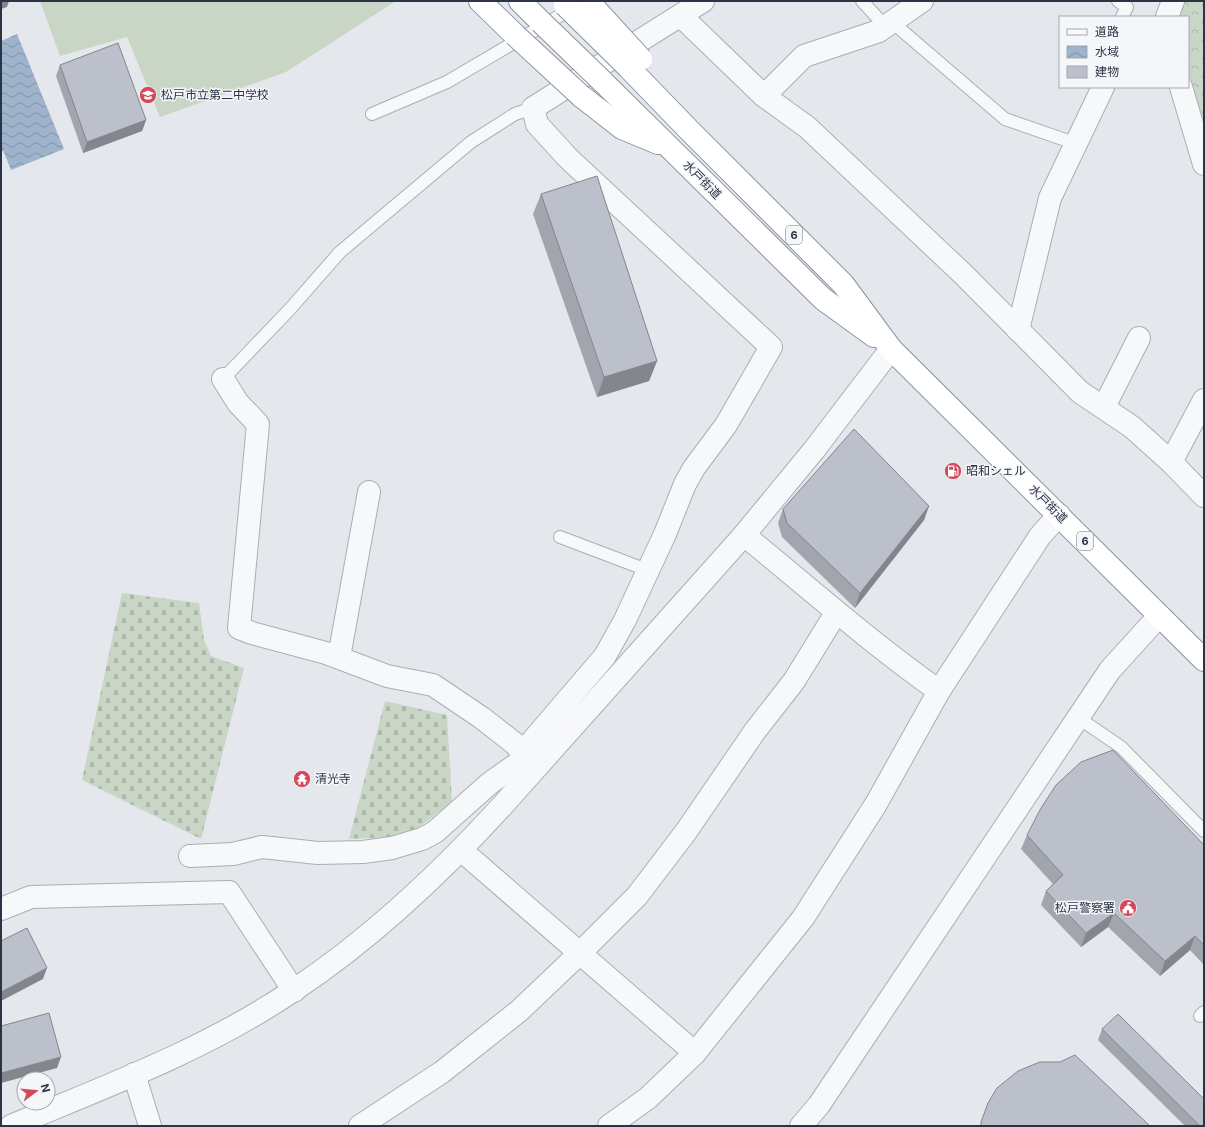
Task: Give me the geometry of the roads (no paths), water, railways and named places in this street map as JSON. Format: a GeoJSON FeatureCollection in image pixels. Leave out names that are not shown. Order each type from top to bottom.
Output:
{"type":"FeatureCollection","features":[{"type":"Feature","properties":{"kind":"highway"},"geometry":{"type":"LineString","coordinates":[[480,1],[581,96],[622,128],[669,148]]}},
{"type":"Feature","properties":{"kind":"highway","name":"水戸街道"},"geometry":{"type":"LineString","coordinates":[[520,1],[557,11],[635,63],[688,129],[843,284],[892,349],[1204,660]]}},
{"type":"Feature","properties":{"kind":"highway"},"geometry":{"type":"LineString","coordinates":[[588,1],[635,63]]}},
{"type":"Feature","properties":{"kind":"highway","name":"水戸街道"},"geometry":{"type":"LineString","coordinates":[[557,11],[602,82],[823,299],[892,349]]}},
{"type":"Feature","properties":{"kind":"street"},"geometry":{"type":"LineString","coordinates":[[557,11],[588,1]]}},
{"type":"Feature","properties":{"kind":"street"},"geometry":{"type":"LineString","coordinates":[[11,1126],[154,1067],[225,1032],[294,991],[354,947],[414,896],[461,850],[529,759],[567,702],[605,656],[625,620],[665,534],[685,484],[694,468],[726,425],[772,347],[568,158],[537,124],[533,108],[704,1]]}},
{"type":"Feature","properties":{"kind":"street"},"geometry":{"type":"LineString","coordinates":[[764,96],[804,56],[879,31],[922,1]]}},
{"type":"Feature","properties":{"kind":"street"},"geometry":{"type":"LineString","coordinates":[[1166,16],[1173,1]]}},
{"type":"Feature","properties":{"kind":"street"},"geometry":{"type":"LineString","coordinates":[[681,16],[764,96],[807,127],[963,274],[1080,392],[1104,407],[1132,428],[1171,462],[1204,496]]}},
{"type":"Feature","properties":{"kind":"street"},"geometry":{"type":"LineString","coordinates":[[1018,330],[1050,198],[1103,88]]}},
{"type":"Feature","properties":{"kind":"street"},"geometry":{"type":"LineString","coordinates":[[1181,88],[1204,164]]}},
{"type":"Feature","properties":{"kind":"street"},"geometry":{"type":"LineString","coordinates":[[1104,407],[1139,338]]}},
{"type":"Feature","properties":{"kind":"street"},"geometry":{"type":"LineString","coordinates":[[190,856],[233,854],[262,847],[318,853],[363,852],[392,848],[422,839],[435,832],[490,783],[529,759],[744,535],[814,450],[892,349]]}},
{"type":"Feature","properties":{"kind":"street"},"geometry":{"type":"LineString","coordinates":[[223,379],[238,403],[258,424],[239,628],[339,657],[386,676],[433,685],[482,718],[514,743],[529,759]]}},
{"type":"Feature","properties":{"kind":"street"},"geometry":{"type":"LineString","coordinates":[[1171,462],[1204,400]]}},
{"type":"Feature","properties":{"kind":"street"},"geometry":{"type":"LineString","coordinates":[[339,657],[369,492]]}},
{"type":"Feature","properties":{"kind":"street"},"geometry":{"type":"LineString","coordinates":[[609,1126],[648,1098],[695,1053],[803,918],[876,804],[939,691],[1040,536],[1059,515]]}},
{"type":"Feature","properties":{"kind":"street"},"geometry":{"type":"LineString","coordinates":[[744,535],[836,613],[894,659],[939,691]]}},
{"type":"Feature","properties":{"kind":"street"},"geometry":{"type":"LineString","coordinates":[[360,1126],[442,1072],[519,1011],[580,954],[637,896],[680,839],[755,731],[794,681],[836,613]]}},
{"type":"Feature","properties":{"kind":"street"},"geometry":{"type":"LineString","coordinates":[[801,1126],[819,1105],[1077,717],[1110,670],[1159,616]]}},
{"type":"Feature","properties":{"kind":"street"},"geometry":{"type":"LineString","coordinates":[[461,850],[695,1053]]}},
{"type":"Feature","properties":{"kind":"street"},"geometry":{"type":"LineString","coordinates":[[1,910],[31,897],[229,892],[294,991]]}},
{"type":"Feature","properties":{"kind":"street"},"geometry":{"type":"LineString","coordinates":[[134,1074],[150,1126]]}},
{"type":"Feature","properties":{"kind":"lane"},"geometry":{"type":"LineString","coordinates":[[862,1],[1005,119],[1077,144]]}},
{"type":"Feature","properties":{"kind":"lane"},"geometry":{"type":"LineString","coordinates":[[1118,1],[1127,7],[1122,16]]}},
{"type":"Feature","properties":{"kind":"lane"},"geometry":{"type":"LineString","coordinates":[[372,114],[453,79],[557,11]]}},
{"type":"Feature","properties":{"kind":"lane"},"geometry":{"type":"LineString","coordinates":[[223,379],[290,309],[340,252],[471,142],[515,114],[533,108]]}},
{"type":"Feature","properties":{"kind":"lane"},"geometry":{"type":"LineString","coordinates":[[560,537],[647,570]]}},
{"type":"Feature","properties":{"kind":"lane"},"geometry":{"type":"LineString","coordinates":[[1077,717],[1121,747],[1204,831]]}},
{"type":"Feature","properties":{"kind":"water"},"geometry":{"type":"Polygon","coordinates":[[[17,34],[64,149],[11,170],[1,145],[1,41],[17,34]]]}},
{"type":"Feature","properties":{"kind":"place","name":"松戸市立第二中学校"},"geometry":{"type":"Point","coordinates":[148,95]}},
{"type":"Feature","properties":{"kind":"place","name":"昭和シェル"},"geometry":{"type":"Point","coordinates":[953,471]}},
{"type":"Feature","properties":{"kind":"place","name":"清光寺"},"geometry":{"type":"Point","coordinates":[302,779]}},
{"type":"Feature","properties":{"kind":"place","name":"松戸警察署"},"geometry":{"type":"Point","coordinates":[1128,908]}}]}
